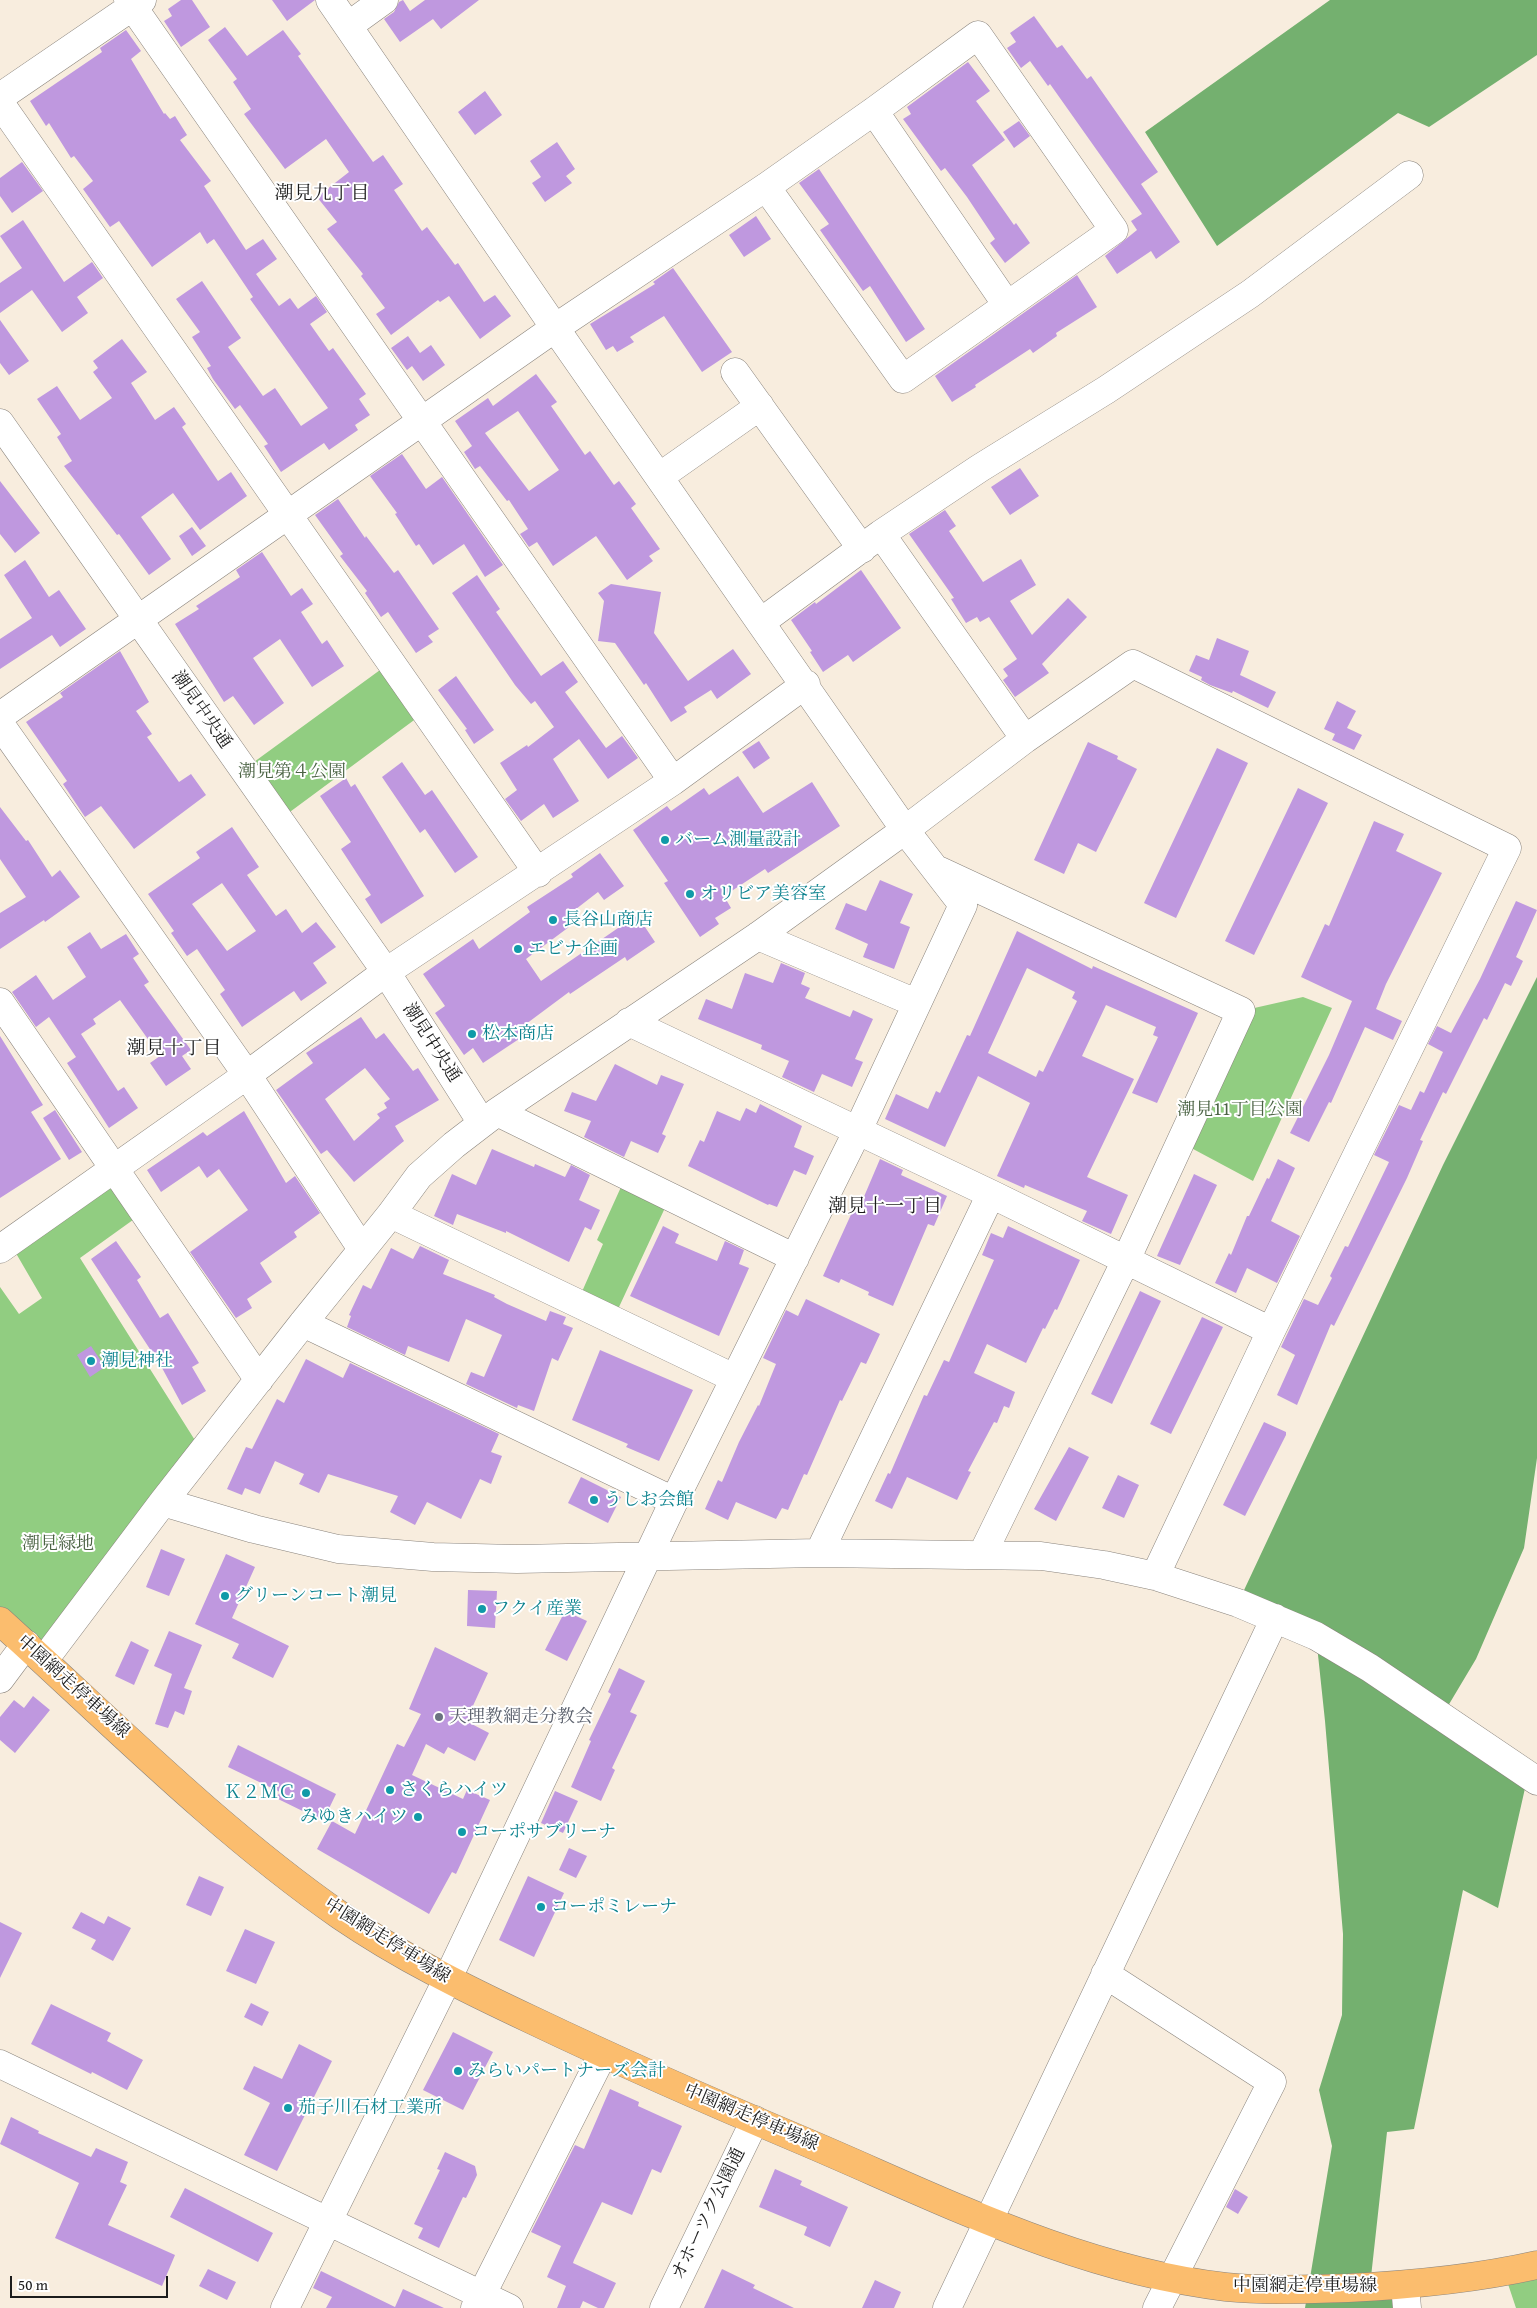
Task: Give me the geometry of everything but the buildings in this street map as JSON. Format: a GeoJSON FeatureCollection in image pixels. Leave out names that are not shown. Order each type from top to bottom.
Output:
{"type":"FeatureCollection","features":[{"type":"Feature","properties":{"kind":"main road","name":"中園網走停車場線"},"geometry":{"type":"LineString","coordinates":[[0,1621],[175,1781],[262,1856],[342,1916],[447,1980],[603,2054],[988,2220],[1130,2269],[1226,2287],[1406,2296],[1537,2265]]}},
{"type":"Feature","properties":{"kind":"street"},"geometry":{"type":"LineString","coordinates":[[285,2308],[447,1980],[674,1501],[858,1130],[963,905],[906,830],[806,684],[659,477],[330,0]]}},
{"type":"Feature","properties":{"kind":"street"},"geometry":{"type":"LineString","coordinates":[[348,26],[384,0]]}},
{"type":"Feature","properties":{"kind":"street"},"geometry":{"type":"LineString","coordinates":[[0,97],[134,2],[673,781]]}},
{"type":"Feature","properties":{"kind":"street"},"geometry":{"type":"LineString","coordinates":[[0,716],[555,328],[874,111],[978,35],[1114,230],[903,379],[766,186]]}},
{"type":"Feature","properties":{"kind":"street"},"geometry":{"type":"LineString","coordinates":[[0,102],[538,873]]}},
{"type":"Feature","properties":{"kind":"street"},"geometry":{"type":"LineString","coordinates":[[874,111],[1007,305]]}},
{"type":"Feature","properties":{"kind":"street"},"geometry":{"type":"LineString","coordinates":[[761,622],[872,542],[980,468],[1106,390],[1250,294],[1409,175]]}},
{"type":"Feature","properties":{"kind":"street"},"geometry":{"type":"LineString","coordinates":[[735,372],[760,406],[872,542],[1026,739]]}},
{"type":"Feature","properties":{"kind":"street"},"geometry":{"type":"LineString","coordinates":[[659,477],[760,406]]}},
{"type":"Feature","properties":{"kind":"street","name":"潮見中央通"},"geometry":{"type":"LineString","coordinates":[[0,423],[490,1118]]}},
{"type":"Feature","properties":{"kind":"street"},"geometry":{"type":"LineString","coordinates":[[0,1679],[35,1652],[163,1502],[419,1176],[454,1145],[490,1118],[758,936],[906,830],[1026,739],[1133,664],[1507,848],[1155,1576]]}},
{"type":"Feature","properties":{"kind":"street"},"geometry":{"type":"LineString","coordinates":[[0,1250],[247,1075],[386,972],[538,873],[673,781],[806,684]]}},
{"type":"Feature","properties":{"kind":"street"},"geometry":{"type":"LineString","coordinates":[[0,724],[247,1075],[362,1249]]}},
{"type":"Feature","properties":{"kind":"street"},"geometry":{"type":"LineString","coordinates":[[936,869],[1241,1011],[1126,1260],[982,1555]]}},
{"type":"Feature","properties":{"kind":"street"},"geometry":{"type":"LineString","coordinates":[[758,936],[916,1003]]}},
{"type":"Feature","properties":{"kind":"street"},"geometry":{"type":"LineString","coordinates":[[0,1002],[259,1380]]}},
{"type":"Feature","properties":{"kind":"street"},"geometry":{"type":"LineString","coordinates":[[629,1022],[858,1130],[1272,1331]]}},
{"type":"Feature","properties":{"kind":"street"},"geometry":{"type":"LineString","coordinates":[[490,1118],[795,1258]]}},
{"type":"Feature","properties":{"kind":"street"},"geometry":{"type":"LineString","coordinates":[[819,1553],[991,1194]]}},
{"type":"Feature","properties":{"kind":"street"},"geometry":{"type":"LineString","coordinates":[[391,1214],[734,1378]]}},
{"type":"Feature","properties":{"kind":"street"},"geometry":{"type":"LineString","coordinates":[[303,1323],[674,1501]]}},
{"type":"Feature","properties":{"kind":"street"},"geometry":{"type":"LineString","coordinates":[[163,1502],[254,1529],[338,1549],[433,1557],[517,1559],[819,1553],[1042,1556],[1104,1565],[1155,1576],[1238,1602],[1316,1636],[1370,1668],[1537,1781]]}},
{"type":"Feature","properties":{"kind":"street"},"geometry":{"type":"LineString","coordinates":[[947,2308],[1275,1618]]}},
{"type":"Feature","properties":{"kind":"street"},"geometry":{"type":"LineString","coordinates":[[1105,1974],[1272,2082],[1157,2308]]}},
{"type":"Feature","properties":{"kind":"street"},"geometry":{"type":"LineString","coordinates":[[478,2302],[603,2054]]}},
{"type":"Feature","properties":{"kind":"street"},"geometry":{"type":"LineString","coordinates":[[0,2064],[327,2222],[478,2302],[509,2308]]}},
{"type":"Feature","properties":{"kind":"street","name":"オホーツク公園通"},"geometry":{"type":"LineString","coordinates":[[664,2308],[755,2120]]}},
{"type":"Feature","properties":{"kind":"green space"},"geometry":{"type":"Polygon","coordinates":[[[1330,0],[1537,0],[1537,55],[1429,127],[1398,113],[1217,246],[1145,132],[1330,0]]]}},
{"type":"Feature","properties":{"kind":"green space","name":"潮見第４公園"},"geometry":{"type":"Polygon","coordinates":[[[391,662],[425,712],[279,820],[243,770],[391,662]]]}},
{"type":"Feature","properties":{"kind":"green space"},"geometry":{"type":"Polygon","coordinates":[[[1537,977],[1537,1458],[1524,1548],[1476,1659],[1442,1716],[1528,1775],[1498,1908],[1463,1890],[1414,2129],[1387,2132],[1370,2286],[1405,2285],[1407,2308],[1305,2308],[1332,2146],[1319,2090],[1342,2015],[1343,1934],[1325,1721],[1316,1636],[1238,1603],[1443,1165],[1537,977]]]}},
{"type":"Feature","properties":{"kind":"green space","name":"潮見11丁目公園"},"geometry":{"type":"Polygon","coordinates":[[[1303,997],[1332,1008],[1253,1181],[1180,1142],[1241,1011],[1303,997]]]}},
{"type":"Feature","properties":{"kind":"green space","name":"潮見緑地"},"geometry":{"type":"Polygon","coordinates":[[[116,1169],[144,1212],[80,1258],[203,1453],[44,1660],[0,1621],[0,1287],[19,1314],[42,1298],[10,1243],[116,1169]]]}},
{"type":"Feature","properties":{"kind":"green space"},"geometry":{"type":"Polygon","coordinates":[[[626,1176],[670,1197],[613,1320],[577,1303],[603,1244],[597,1240],[626,1176]]]}},
{"type":"Feature","properties":{"kind":"green space"},"geometry":{"type":"Polygon","coordinates":[[[1537,2265],[1537,2308],[1516,2308],[1504,2272],[1537,2265]]]}},
{"type":"Feature","properties":{"kind":"place","name":"バーム測量設計"},"geometry":{"type":"Point","coordinates":[665,840]}},
{"type":"Feature","properties":{"kind":"place","name":"オリビア美容室"},"geometry":{"type":"Point","coordinates":[690,894]}},
{"type":"Feature","properties":{"kind":"place","name":"長谷山商店"},"geometry":{"type":"Point","coordinates":[553,920]}},
{"type":"Feature","properties":{"kind":"place","name":"エビナ企画"},"geometry":{"type":"Point","coordinates":[518,949]}},
{"type":"Feature","properties":{"kind":"place","name":"松本商店"},"geometry":{"type":"Point","coordinates":[472,1034]}},
{"type":"Feature","properties":{"kind":"place","name":"潮見神社"},"geometry":{"type":"Point","coordinates":[91,1361]}},
{"type":"Feature","properties":{"kind":"place","name":"うしお会館"},"geometry":{"type":"Point","coordinates":[594,1500]}},
{"type":"Feature","properties":{"kind":"place","name":"グリーンコート潮見"},"geometry":{"type":"Point","coordinates":[225,1596]}},
{"type":"Feature","properties":{"kind":"place","name":"フクイ産業"},"geometry":{"type":"Point","coordinates":[482,1609]}},
{"type":"Feature","properties":{"kind":"place","name":"天理教網走分教会"},"geometry":{"type":"Point","coordinates":[439,1717]}},
{"type":"Feature","properties":{"kind":"place","name":"さくらハイツ"},"geometry":{"type":"Point","coordinates":[390,1790]}},
{"type":"Feature","properties":{"kind":"place","name":"Ｋ２ＭＣ"},"geometry":{"type":"Point","coordinates":[306,1793]}},
{"type":"Feature","properties":{"kind":"place","name":"みゆきハイツ"},"geometry":{"type":"Point","coordinates":[418,1817]}},
{"type":"Feature","properties":{"kind":"place","name":"コーポサブリーナ"},"geometry":{"type":"Point","coordinates":[462,1832]}},
{"type":"Feature","properties":{"kind":"place","name":"コーポミレーナ"},"geometry":{"type":"Point","coordinates":[541,1907]}},
{"type":"Feature","properties":{"kind":"place","name":"みらいパートナーズ会計"},"geometry":{"type":"Point","coordinates":[458,2071]}},
{"type":"Feature","properties":{"kind":"place","name":"茄子川石材工業所"},"geometry":{"type":"Point","coordinates":[288,2108]}},
{"type":"Feature","properties":{"kind":"district","name":"潮見九丁目"},"geometry":{"type":"Point","coordinates":[322,194]}},
{"type":"Feature","properties":{"kind":"district","name":"潮見十丁目"},"geometry":{"type":"Point","coordinates":[174,1049]}},
{"type":"Feature","properties":{"kind":"district","name":"潮見十一丁目"},"geometry":{"type":"Point","coordinates":[885,1207]}}]}
